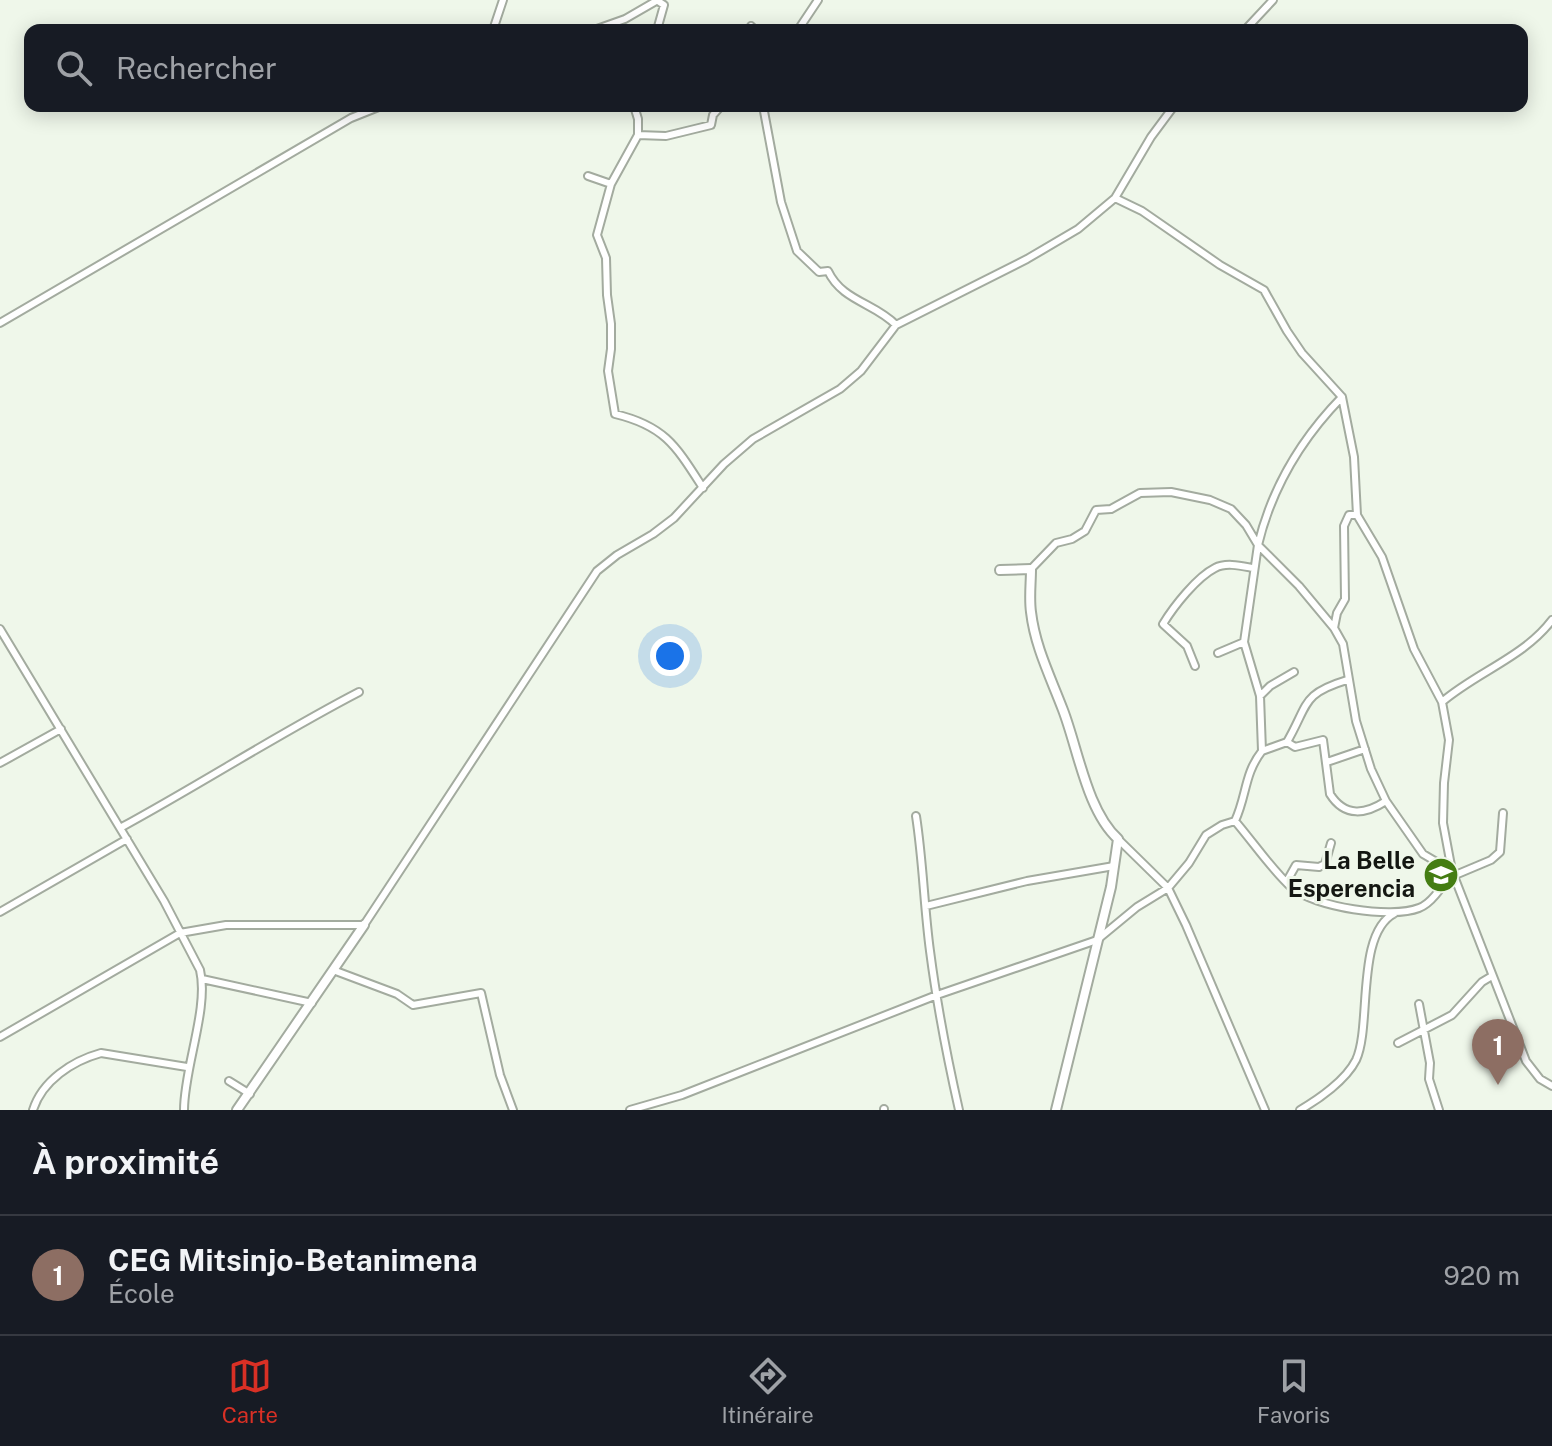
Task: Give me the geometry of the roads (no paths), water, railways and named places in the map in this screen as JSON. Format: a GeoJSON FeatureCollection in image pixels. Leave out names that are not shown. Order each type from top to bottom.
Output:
{"type":"FeatureCollection","features":[{"type":"Feature","properties":{"kind":"street"},"geometry":{"type":"LineString","coordinates":[[495,24],[503,0]]}},
{"type":"Feature","properties":{"kind":"street"},"geometry":{"type":"LineString","coordinates":[[611,24],[659,1],[670,0]]}},
{"type":"Feature","properties":{"kind":"street"},"geometry":{"type":"LineString","coordinates":[[802,24],[818,0]]}},
{"type":"Feature","properties":{"kind":"street"},"geometry":{"type":"LineString","coordinates":[[1251,24],[1273,0]]}},
{"type":"Feature","properties":{"kind":"street"},"geometry":{"type":"LineString","coordinates":[[659,1],[664,5],[659,24]]}},
{"type":"Feature","properties":{"kind":"street"},"geometry":{"type":"LineString","coordinates":[[0,323],[366,112]]}},
{"type":"Feature","properties":{"kind":"street"},"geometry":{"type":"LineString","coordinates":[[636,112],[638,135],[611,184],[597,235],[606,258],[611,324],[608,371],[615,414],[642,421],[664,434],[703,488]]}},
{"type":"Feature","properties":{"kind":"street"},"geometry":{"type":"LineString","coordinates":[[638,135],[666,136],[711,125],[716,112]]}},
{"type":"Feature","properties":{"kind":"street"},"geometry":{"type":"LineString","coordinates":[[764,112],[781,202],[797,251],[819,272],[828,271],[834,285],[890,318],[896,325]]}},
{"type":"Feature","properties":{"kind":"street"},"geometry":{"type":"LineString","coordinates":[[237,1110],[312,1003],[597,571],[674,518],[724,464],[753,439],[840,389],[861,371],[896,325],[1027,259],[1078,229],[1115,198],[1170,112]]}},
{"type":"Feature","properties":{"kind":"street"},"geometry":{"type":"LineString","coordinates":[[588,176],[611,184]]}},
{"type":"Feature","properties":{"kind":"street"},"geometry":{"type":"LineString","coordinates":[[1115,198],[1142,211],[1220,265],[1264,290],[1302,353],[1342,397],[1354,457],[1357,515],[1382,557],[1414,649],[1442,702],[1449,740],[1443,823],[1452,874],[1526,1061],[1540,1079],[1552,1086]]}},
{"type":"Feature","properties":{"kind":"street"},"geometry":{"type":"LineString","coordinates":[[1262,751],[1260,696],[1244,642],[1258,545],[1267,511],[1280,481],[1321,419],[1342,397]]}},
{"type":"Feature","properties":{"kind":"street"},"geometry":{"type":"LineString","coordinates":[[1265,1110],[1168,888],[1109,830],[1098,808],[1044,664],[1030,610],[1031,569],[1056,543],[1072,539],[1085,531],[1096,510],[1111,509],[1140,493],[1171,492],[1231,509],[1246,525],[1258,545],[1299,586],[1334,628],[1343,644],[1347,680],[1365,749],[1386,801],[1423,854],[1452,874]]}},
{"type":"Feature","properties":{"kind":"street"},"geometry":{"type":"LineString","coordinates":[[1334,628],[1337,613],[1345,599],[1344,526],[1349,515],[1357,515]]}},
{"type":"Feature","properties":{"kind":"street"},"geometry":{"type":"LineString","coordinates":[[1195,666],[1187,646],[1163,624],[1189,590],[1216,567],[1253,568]]}},
{"type":"Feature","properties":{"kind":"street"},"geometry":{"type":"LineString","coordinates":[[1000,570],[1031,569]]}},
{"type":"Feature","properties":{"kind":"street"},"geometry":{"type":"LineString","coordinates":[[1442,702],[1458,688],[1482,676],[1549,628],[1552,620]]}},
{"type":"Feature","properties":{"kind":"street"},"geometry":{"type":"LineString","coordinates":[[0,629],[164,901],[200,970],[202,979],[197,1030],[187,1067],[184,1110]]}},
{"type":"Feature","properties":{"kind":"street"},"geometry":{"type":"LineString","coordinates":[[1218,653],[1244,642]]}},
{"type":"Feature","properties":{"kind":"street"},"geometry":{"type":"LineString","coordinates":[[1260,696],[1270,686],[1294,672]]}},
{"type":"Feature","properties":{"kind":"street"},"geometry":{"type":"LineString","coordinates":[[630,1110],[682,1095],[937,995],[1097,940],[1137,907],[1168,888],[1189,863],[1206,835],[1235,821],[1241,809],[1251,766],[1262,751],[1287,742],[1308,701],[1316,692],[1347,680]]}},
{"type":"Feature","properties":{"kind":"street"},"geometry":{"type":"LineString","coordinates":[[120,828],[255,753],[299,723],[359,692]]}},
{"type":"Feature","properties":{"kind":"street"},"geometry":{"type":"LineString","coordinates":[[0,763],[61,729]]}},
{"type":"Feature","properties":{"kind":"street"},"geometry":{"type":"LineString","coordinates":[[1287,742],[1295,747],[1323,740],[1330,794],[1335,801],[1357,812],[1367,812],[1386,801]]}},
{"type":"Feature","properties":{"kind":"street"},"geometry":{"type":"LineString","coordinates":[[1327,762],[1365,749]]}},
{"type":"Feature","properties":{"kind":"street"},"geometry":{"type":"LineString","coordinates":[[1235,821],[1291,887],[1304,895],[1336,905],[1373,911],[1399,911],[1419,908],[1433,898],[1452,874],[1491,860],[1500,852],[1503,813]]}},
{"type":"Feature","properties":{"kind":"street"},"geometry":{"type":"LineString","coordinates":[[916,816],[937,995],[959,1110]]}},
{"type":"Feature","properties":{"kind":"street"},"geometry":{"type":"LineString","coordinates":[[0,912],[127,839]]}},
{"type":"Feature","properties":{"kind":"street"},"geometry":{"type":"LineString","coordinates":[[1056,1110],[1118,839]]}},
{"type":"Feature","properties":{"kind":"street"},"geometry":{"type":"LineString","coordinates":[[1287,881],[1296,865],[1319,867],[1325,864],[1331,843]]}},
{"type":"Feature","properties":{"kind":"street"},"geometry":{"type":"LineString","coordinates":[[926,906],[1027,881],[1114,866]]}},
{"type":"Feature","properties":{"kind":"street"},"geometry":{"type":"LineString","coordinates":[[1300,1110],[1313,1103],[1355,1063],[1365,1004],[1366,970],[1382,924],[1399,911]]}},
{"type":"Feature","properties":{"kind":"street"},"geometry":{"type":"LineString","coordinates":[[0,1037],[180,933],[226,925],[364,925]]}},
{"type":"Feature","properties":{"kind":"street"},"geometry":{"type":"LineString","coordinates":[[333,970],[397,994],[413,1005],[481,993],[500,1075],[513,1110]]}},
{"type":"Feature","properties":{"kind":"street"},"geometry":{"type":"LineString","coordinates":[[1398,1043],[1452,1015],[1482,982],[1492,976]]}},
{"type":"Feature","properties":{"kind":"street"},"geometry":{"type":"LineString","coordinates":[[202,979],[312,1003]]}},
{"type":"Feature","properties":{"kind":"street"},"geometry":{"type":"LineString","coordinates":[[1419,1004],[1430,1063],[1429,1079],[1439,1110]]}},
{"type":"Feature","properties":{"kind":"street"},"geometry":{"type":"LineString","coordinates":[[33,1110],[38,1094],[52,1080],[88,1056],[101,1053],[187,1067]]}},
{"type":"Feature","properties":{"kind":"street"},"geometry":{"type":"LineString","coordinates":[[229,1081],[250,1094]]}},
{"type":"Feature","properties":{"kind":"place","name":"La Belle Esperencia"},"geometry":{"type":"Point","coordinates":[1441,875]}},
{"type":"Feature","properties":{"kind":"place","name":"CEG Mitsinjo-Betanimena"},"geometry":{"type":"Point","coordinates":[1498,1085]}}]}
